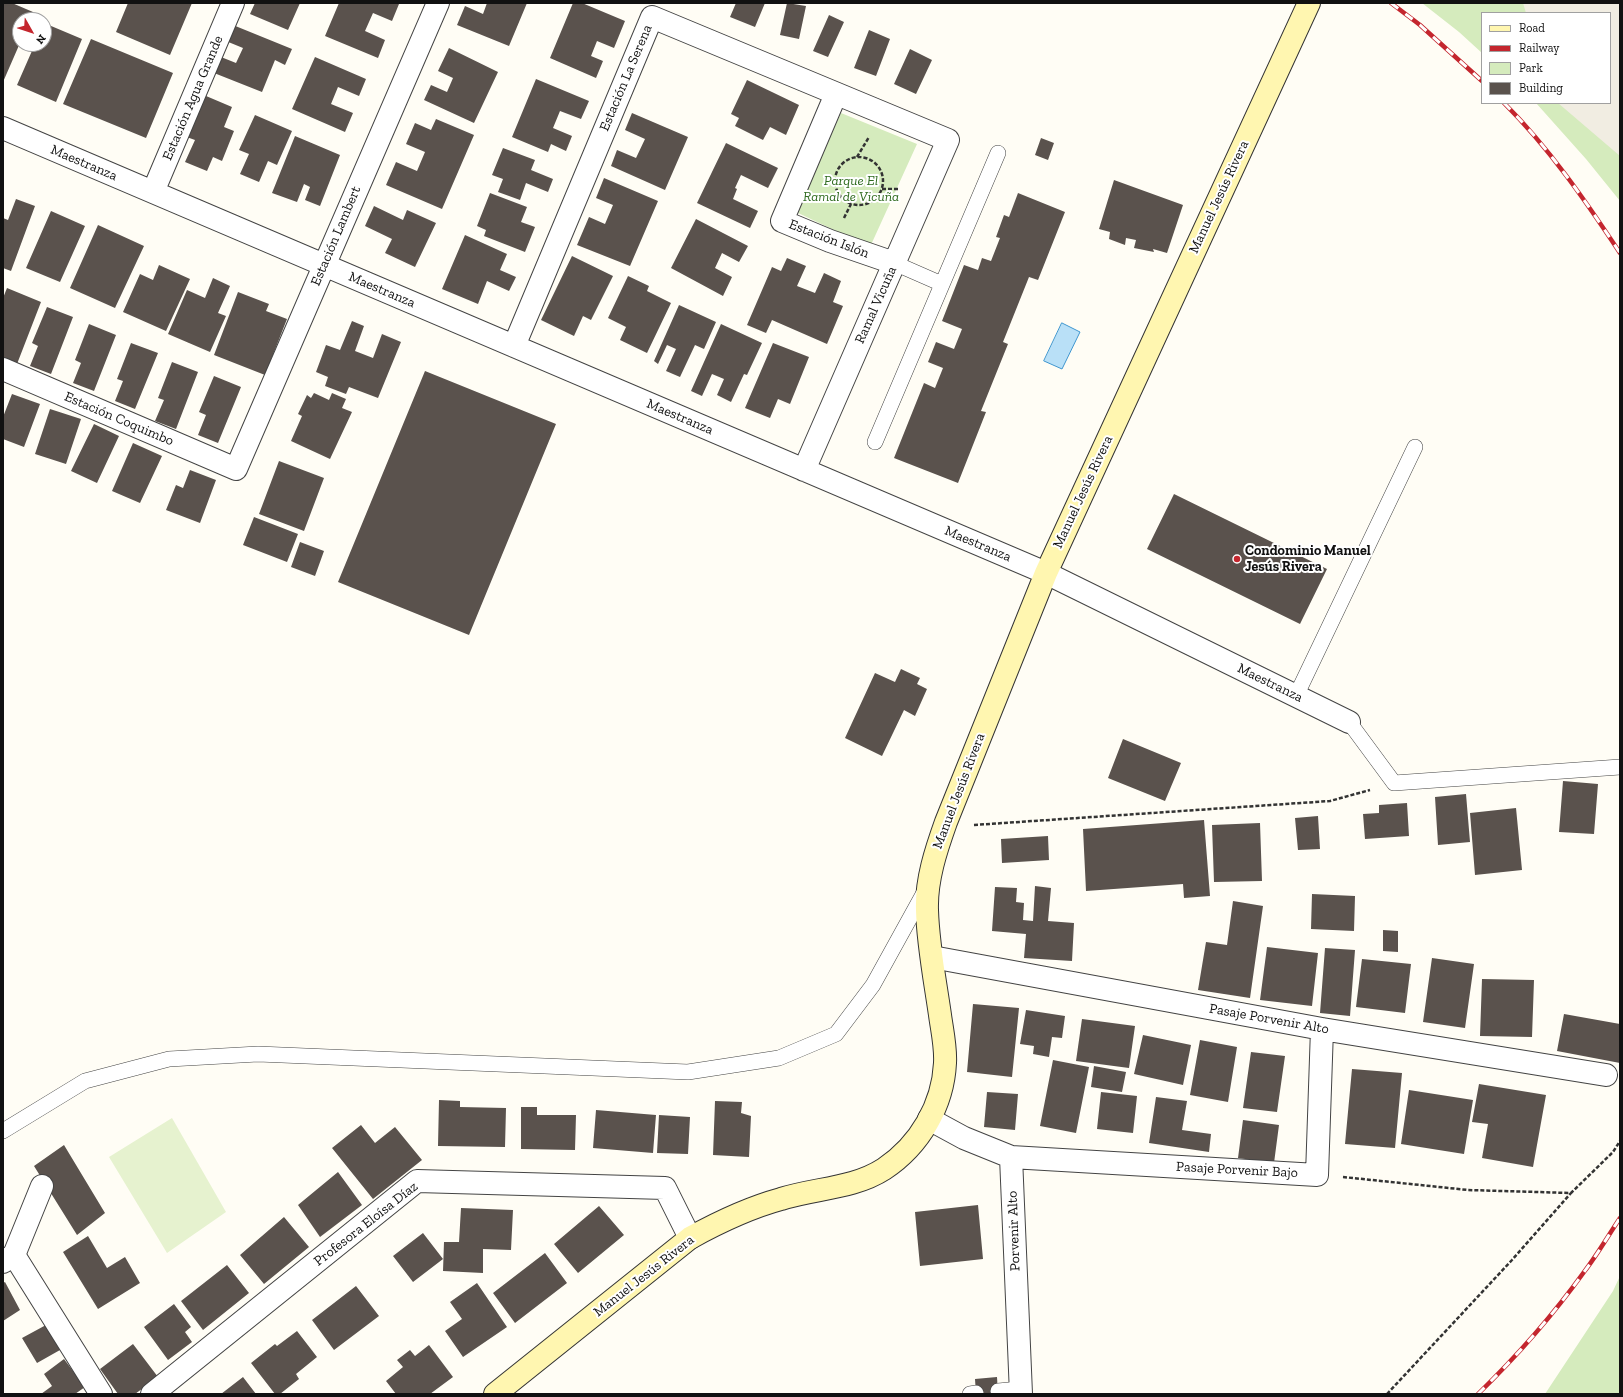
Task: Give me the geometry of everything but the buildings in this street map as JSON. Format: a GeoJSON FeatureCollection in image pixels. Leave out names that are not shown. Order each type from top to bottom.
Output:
{"type":"FeatureCollection","features":[{"type":"Feature","properties":{"kind":"main road","name":"Manuel Jesús Rivera"},"geometry":{"type":"LineString","coordinates":[[495,1394],[690,1238],[719,1222],[781,1198],[811,1191],[842,1187],[864,1180],[884,1169],[902,1155],[917,1138],[929,1119],[938,1101],[943,1082],[945,1062],[944,1042],[928,933],[927,908],[929,883],[935,852],[1046,573],[1309,3]]}},
{"type":"Feature","properties":{"kind":"street","name":"Estación Agua Grande"},"geometry":{"type":"LineString","coordinates":[[153,192],[233,3]]}},
{"type":"Feature","properties":{"kind":"street","name":"Estación Lambert"},"geometry":{"type":"LineString","coordinates":[[236,469],[438,3]]}},
{"type":"Feature","properties":{"kind":"street","name":"Estación La Serena"},"geometry":{"type":"LineString","coordinates":[[514,346],[652,17],[948,140]]}},
{"type":"Feature","properties":{"kind":"street","name":"Estación Islón"},"geometry":{"type":"LineString","coordinates":[[836,94],[782,222],[830,241],[894,263]]}},
{"type":"Feature","properties":{"kind":"street","name":"Maestranza"},"geometry":{"type":"LineString","coordinates":[[3,128],[1046,573],[1349,722]]}},
{"type":"Feature","properties":{"kind":"street","name":"Ramal Vicuña"},"geometry":{"type":"LineString","coordinates":[[804,470],[948,140]]}},
{"type":"Feature","properties":{"kind":"street","name":"Estación Coquimbo"},"geometry":{"type":"LineString","coordinates":[[3,369],[236,469]]}},
{"type":"Feature","properties":{"kind":"street","name":"Pasaje Porvenir Alto"},"geometry":{"type":"LineString","coordinates":[[932,957],[1322,1029],[1606,1075]]}},
{"type":"Feature","properties":{"kind":"street","name":"Pasaje Porvenir Bajo"},"geometry":{"type":"LineString","coordinates":[[1011,1157],[1317,1175],[1322,1029]]}},
{"type":"Feature","properties":{"kind":"street"},"geometry":{"type":"LineString","coordinates":[[929,1119],[964,1138],[1011,1157]]}},
{"type":"Feature","properties":{"kind":"street","name":"Porvenir Alto"},"geometry":{"type":"LineString","coordinates":[[1011,1157],[1021,1392]]}},
{"type":"Feature","properties":{"kind":"street","name":"Profesora Eloísa Díaz"},"geometry":{"type":"LineString","coordinates":[[152,1394],[418,1181],[665,1188],[690,1238]]}},
{"type":"Feature","properties":{"kind":"street"},"geometry":{"type":"LineString","coordinates":[[42,1186],[8,1258],[101,1394]]}},
{"type":"Feature","properties":{"kind":"lane"},"geometry":{"type":"LineString","coordinates":[[875,442],[998,153]]}},
{"type":"Feature","properties":{"kind":"lane"},"geometry":{"type":"LineString","coordinates":[[894,263],[942,284]]}},
{"type":"Feature","properties":{"kind":"lane"},"geometry":{"type":"LineString","coordinates":[[1296,696],[1415,447]]}},
{"type":"Feature","properties":{"kind":"lane"},"geometry":{"type":"LineString","coordinates":[[1349,722],[1394,783],[1620,767]]}},
{"type":"Feature","properties":{"kind":"lane"},"geometry":{"type":"LineString","coordinates":[[3,1131],[85,1081],[169,1059],[258,1054],[688,1072],[779,1058],[836,1034],[873,986],[929,883]]}},
{"type":"Feature","properties":{"kind":"lane"},"geometry":{"type":"LineString","coordinates":[[998,1391],[1021,1392]]}},
{"type":"Feature","properties":{"kind":"path"},"geometry":{"type":"LineString","coordinates":[[857,157],[866,158],[873,161],[880,170],[884,181],[882,189],[879,196],[866,204],[859,206],[844,200],[838,194],[835,178],[842,164],[849,159],[857,157]]}},
{"type":"Feature","properties":{"kind":"path"},"geometry":{"type":"LineString","coordinates":[[946,822],[979,825],[1330,801],[1394,783]]}},
{"type":"Feature","properties":{"kind":"path"},"geometry":{"type":"LineString","coordinates":[[1387,1394],[1512,1260],[1571,1193],[1613,1152],[1620,1140]]}},
{"type":"Feature","properties":{"kind":"path"},"geometry":{"type":"LineString","coordinates":[[1317,1175],[1468,1190],[1571,1193]]}},
{"type":"Feature","properties":{"kind":"green space"},"geometry":{"type":"Polygon","coordinates":[[[1422,3],[1620,3],[1620,201],[1586,159],[1537,104],[1611,104],[1611,12],[1481,12],[1481,52],[1459,32],[1422,3]]]}},
{"type":"Feature","properties":{"kind":"green space","name":"Parque El Ramal de Vicuña"},"geometry":{"type":"Polygon","coordinates":[[[841,113],[917,144],[870,247],[796,212],[841,113]]]}},
{"type":"Feature","properties":{"kind":"green space"},"geometry":{"type":"Polygon","coordinates":[[[172,1118],[226,1212],[167,1253],[109,1157],[172,1118]]]}},
{"type":"Feature","properties":{"kind":"green space"},"geometry":{"type":"Polygon","coordinates":[[[1620,1276],[1620,1394],[1545,1394],[1613,1291],[1620,1276]]]}},
{"type":"Feature","properties":{"kind":"shaded area"},"geometry":{"type":"Polygon","coordinates":[[[1523,3],[1620,3],[1620,156],[1559,104],[1611,104],[1611,12],[1526,12],[1523,3]]]}},
{"type":"Feature","properties":{"kind":"water"},"geometry":{"type":"Polygon","coordinates":[[[1062,323],[1080,332],[1062,369],[1044,361],[1062,323]]]}},
{"type":"Feature","properties":{"kind":"railway"},"geometry":{"type":"LineString","coordinates":[[1391,3],[1420,25],[1481,80]]}},
{"type":"Feature","properties":{"kind":"railway"},"geometry":{"type":"LineString","coordinates":[[1505,104],[1536,138],[1566,175],[1620,253]]}},
{"type":"Feature","properties":{"kind":"railway"},"geometry":{"type":"LineString","coordinates":[[1478,1394],[1521,1350],[1560,1304],[1589,1266],[1620,1218]]}},
{"type":"Feature","properties":{"kind":"place","name":"Condominio Manuel Jesús Rivera"},"geometry":{"type":"Point","coordinates":[1237,559]}}]}
